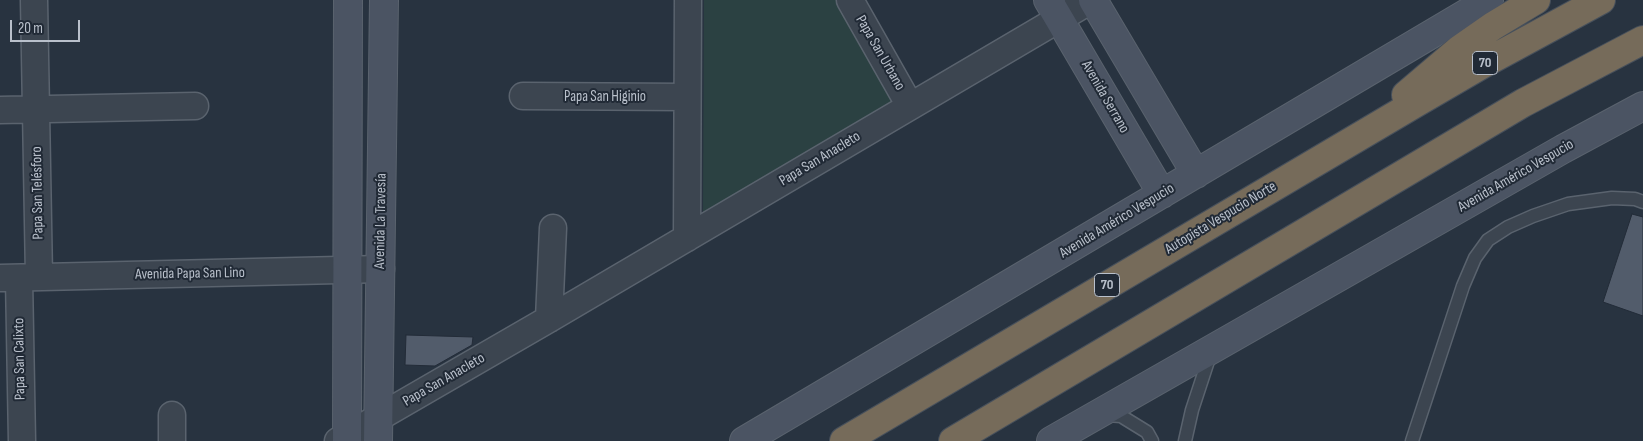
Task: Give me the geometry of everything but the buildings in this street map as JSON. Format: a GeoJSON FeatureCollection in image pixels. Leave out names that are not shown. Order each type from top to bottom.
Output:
{"type":"FeatureCollection","features":[{"type":"Feature","properties":{"kind":"highway"},"geometry":{"type":"LineString","coordinates":[[1371,129],[1429,74],[1493,26],[1536,0]]}},
{"type":"Feature","properties":{"kind":"highway","name":"Autopista Vespucio Norte"},"geometry":{"type":"LineString","coordinates":[[844,441],[1371,129],[1601,0]]}},
{"type":"Feature","properties":{"kind":"highway"},"geometry":{"type":"LineString","coordinates":[[954,441],[1523,103],[1643,40]]}},
{"type":"Feature","properties":{"kind":"main road"},"geometry":{"type":"LineString","coordinates":[[344,439],[348,270],[348,0]]}},
{"type":"Feature","properties":{"kind":"main road","name":"Avenida La Travesía"},"geometry":{"type":"LineString","coordinates":[[378,429],[384,0]]}},
{"type":"Feature","properties":{"kind":"main road"},"geometry":{"type":"LineString","coordinates":[[1092,0],[1196,174]]}},
{"type":"Feature","properties":{"kind":"main road","name":"Avenida Américo Vespucio"},"geometry":{"type":"LineString","coordinates":[[744,441],[1490,0]]}},
{"type":"Feature","properties":{"kind":"main road","name":"Avenida Serrano"},"geometry":{"type":"LineString","coordinates":[[1054,9],[1162,194]]}},
{"type":"Feature","properties":{"kind":"main road","name":"Avenida Américo Vespucio"},"geometry":{"type":"LineString","coordinates":[[1051,441],[1563,149],[1643,106]]}},
{"type":"Feature","properties":{"kind":"street","name":"Papa San Telésforo"},"geometry":{"type":"LineString","coordinates":[[20,278],[36,109],[34,0]]}},
{"type":"Feature","properties":{"kind":"street"},"geometry":{"type":"LineString","coordinates":[[686,238],[688,0]]}},
{"type":"Feature","properties":{"kind":"street","name":"Papa San Urbano"},"geometry":{"type":"LineString","coordinates":[[850,0],[910,106]]}},
{"type":"Feature","properties":{"kind":"street","name":"Papa San Anacleto"},"geometry":{"type":"LineString","coordinates":[[344,439],[378,429],[549,319],[910,106],[1054,9],[1092,0]]}},
{"type":"Feature","properties":{"kind":"street","name":"Papa San Higinio"},"geometry":{"type":"LineString","coordinates":[[523,96],[687,97]]}},
{"type":"Feature","properties":{"kind":"street"},"geometry":{"type":"LineString","coordinates":[[0,110],[195,106]]}},
{"type":"Feature","properties":{"kind":"street"},"geometry":{"type":"LineString","coordinates":[[549,319],[553,228]]}},
{"type":"Feature","properties":{"kind":"street","name":"Avenida Papa San Lino"},"geometry":{"type":"LineString","coordinates":[[20,278],[381,270]]}},
{"type":"Feature","properties":{"kind":"street","name":"Papa San Calixto"},"geometry":{"type":"LineString","coordinates":[[20,278],[22,441]]}},
{"type":"Feature","properties":{"kind":"street"},"geometry":{"type":"LineString","coordinates":[[172,415],[172,441]]}},
{"type":"Feature","properties":{"kind":"lane"},"geometry":{"type":"LineString","coordinates":[[1412,441],[1463,286],[1475,258],[1488,240],[1508,227],[1568,204],[1612,198],[1635,199],[1643,202]]}},
{"type":"Feature","properties":{"kind":"lane"},"geometry":{"type":"LineString","coordinates":[[1185,441],[1192,410],[1211,350]]}},
{"type":"Feature","properties":{"kind":"lane"},"geometry":{"type":"LineString","coordinates":[[1097,414],[1120,416],[1147,432],[1152,441]]}},
{"type":"Feature","properties":{"kind":"green space"},"geometry":{"type":"Polygon","coordinates":[[[704,0],[836,0],[893,102],[703,214],[704,0]]]}}]}
